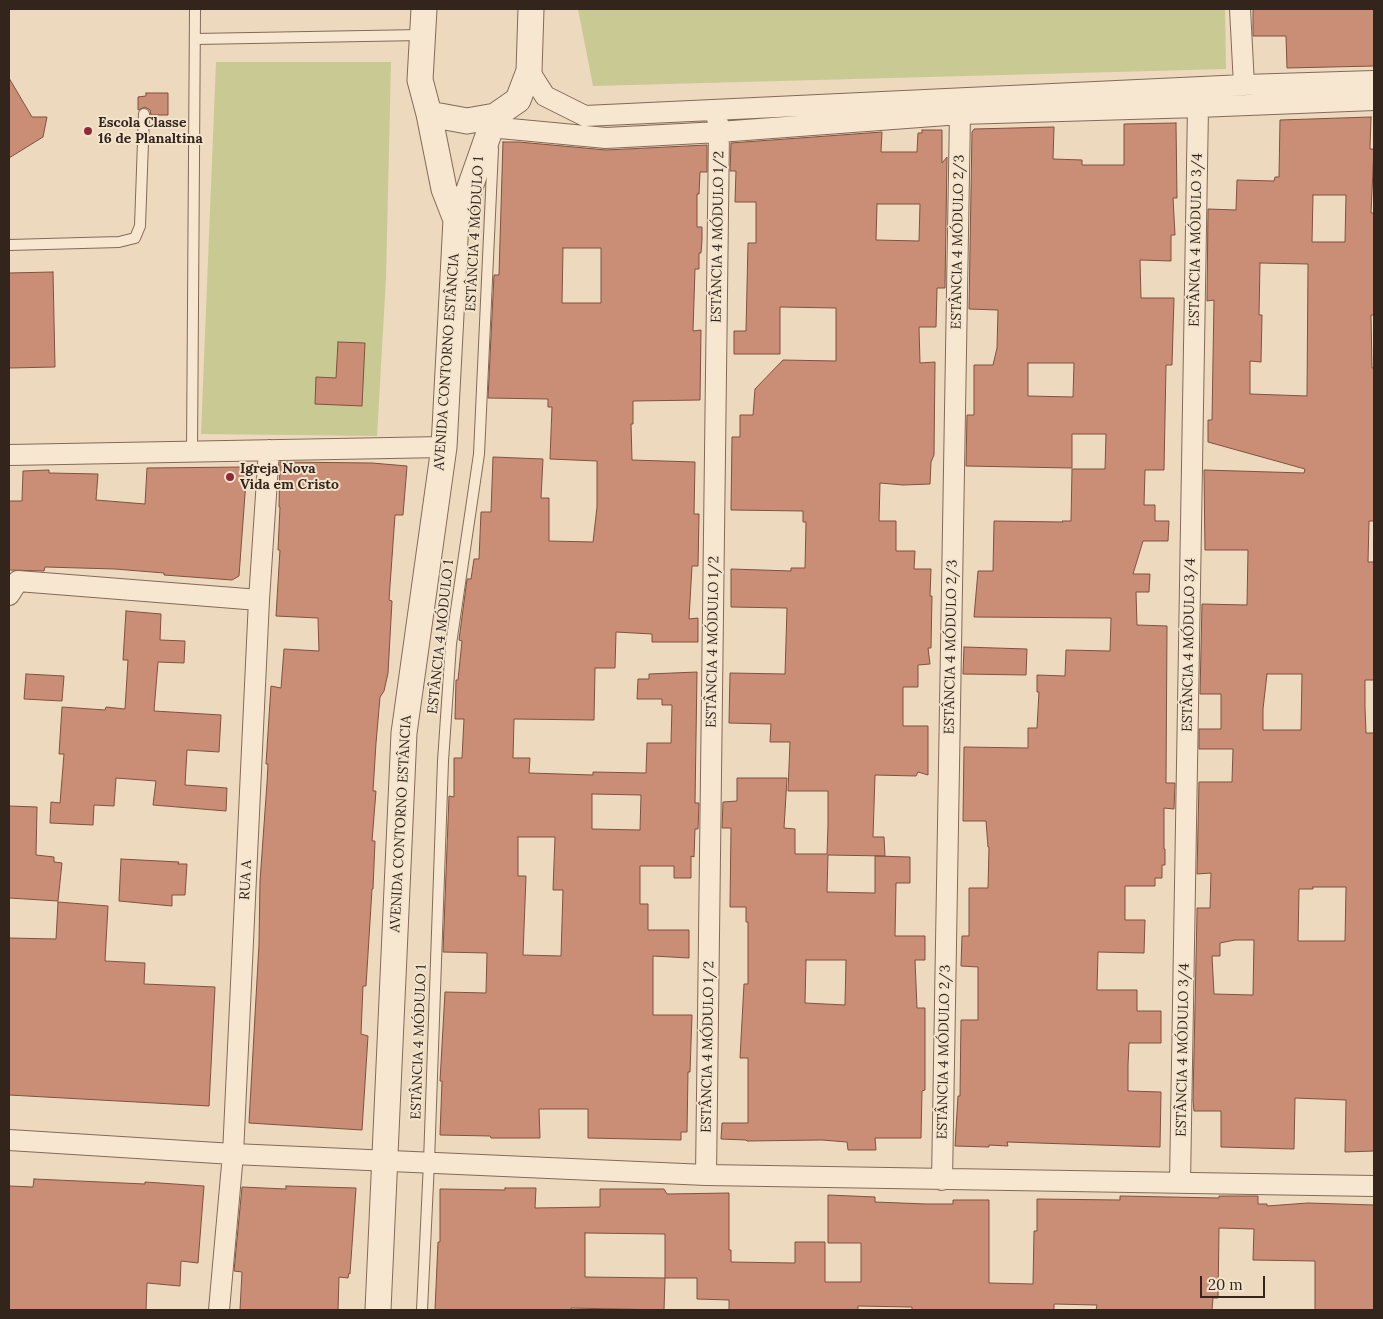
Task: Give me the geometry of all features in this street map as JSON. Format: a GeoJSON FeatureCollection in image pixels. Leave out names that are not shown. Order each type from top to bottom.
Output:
{"type":"FeatureCollection","features":[{"type":"Feature","properties":{"kind":"street","name":"AVENIDA CONTORNO ESTÂNCIA"},"geometry":{"type":"LineString","coordinates":[[424,9],[420,80],[444,189],[456,220]]}},
{"type":"Feature","properties":{"kind":"street"},"geometry":{"type":"LineString","coordinates":[[429,114],[467,121],[495,116],[518,100],[529,71],[531,9]]}},
{"type":"Feature","properties":{"kind":"street"},"geometry":{"type":"LineString","coordinates":[[1198,107],[1205,100],[1234,94],[1244,84],[1240,9]]}},
{"type":"Feature","properties":{"kind":"street"},"geometry":{"type":"LineString","coordinates":[[529,71],[545,96],[585,116],[1244,84],[1374,80]]}},
{"type":"Feature","properties":{"kind":"street"},"geometry":{"type":"LineString","coordinates":[[495,116],[500,128],[606,138],[719,132],[960,114],[1374,100]]}},
{"type":"Feature","properties":{"kind":"street","name":"ESTÂNCIA 4 MÓDULO 3/4"},"geometry":{"type":"LineString","coordinates":[[1180,1183],[1198,107]]}},
{"type":"Feature","properties":{"kind":"street","name":"ESTÂNCIA 4 MÓDULO 1/2"},"geometry":{"type":"LineString","coordinates":[[706,1175],[719,132],[716,110]]}},
{"type":"Feature","properties":{"kind":"street","name":"ESTÂNCIA 4 MÓDULO 2/3"},"geometry":{"type":"LineString","coordinates":[[942,1180],[960,114]]}},
{"type":"Feature","properties":{"kind":"street","name":"AVENIDA CONTORNO ESTÂNCIA"},"geometry":{"type":"LineString","coordinates":[[378,1310],[404,733],[444,447],[456,220],[469,190],[495,116]]}},
{"type":"Feature","properties":{"kind":"street"},"geometry":{"type":"LineString","coordinates":[[9,455],[444,447]]}},
{"type":"Feature","properties":{"kind":"street","name":"RUA A"},"geometry":{"type":"LineString","coordinates":[[220,1310],[233,1154],[259,600],[269,450]]}},
{"type":"Feature","properties":{"kind":"street"},"geometry":{"type":"LineString","coordinates":[[13,588],[259,600]]}},
{"type":"Feature","properties":{"kind":"street"},"geometry":{"type":"LineString","coordinates":[[9,1140],[233,1154],[706,1175],[1374,1186]]}},
{"type":"Feature","properties":{"kind":"lane"},"geometry":{"type":"LineString","coordinates":[[192,452],[195,9]]}},
{"type":"Feature","properties":{"kind":"lane"},"geometry":{"type":"LineString","coordinates":[[195,40],[422,35]]}},
{"type":"Feature","properties":{"kind":"lane"},"geometry":{"type":"LineString","coordinates":[[9,245],[119,242],[134,238],[140,226],[144,114]]}},
{"type":"Feature","properties":{"kind":"lane","name":"ESTÂNCIA 4 MÓDULO 1"},"geometry":{"type":"LineString","coordinates":[[422,1310],[443,761],[451,644],[479,454],[495,116]]}},
{"type":"Feature","properties":{"kind":"green space"},"geometry":{"type":"Polygon","coordinates":[[[578,9],[1225,9],[1226,69],[593,86],[578,9]]]}},
{"type":"Feature","properties":{"kind":"green space"},"geometry":{"type":"Polygon","coordinates":[[[216,62],[391,62],[386,278],[377,436],[201,434],[216,62]]]}},
{"type":"Feature","properties":{"kind":"building"},"geometry":{"type":"Polygon","coordinates":[[[1253,9],[1374,9],[1374,66],[1287,68],[1286,36],[1253,36],[1253,9]]]}},
{"type":"Feature","properties":{"kind":"building"},"geometry":{"type":"Polygon","coordinates":[[[9,78],[32,117],[47,117],[43,137],[9,158],[9,78]]]}},
{"type":"Feature","properties":{"kind":"building"},"geometry":{"type":"Polygon","coordinates":[[[146,93],[168,93],[168,115],[151,115],[150,110],[145,107],[138,110],[138,97],[146,96],[146,93]]]}},
{"type":"Feature","properties":{"kind":"building"},"geometry":{"type":"Polygon","coordinates":[[[1371,117],[1370,149],[1374,149],[1371,213],[1374,213],[1374,315],[1371,315],[1372,368],[1374,368],[1374,521],[1369,521],[1368,562],[1374,562],[1374,680],[1365,680],[1365,707],[1366,733],[1374,733],[1374,1151],[1345,1152],[1346,1100],[1295,1098],[1294,1149],[1221,1147],[1221,1111],[1194,1111],[1197,908],[1210,908],[1211,873],[1197,874],[1199,782],[1232,782],[1233,749],[1199,749],[1199,729],[1221,729],[1221,694],[1200,694],[1202,604],[1247,605],[1248,550],[1205,550],[1204,470],[1304,473],[1305,469],[1208,442],[1208,420],[1212,420],[1214,300],[1207,301],[1208,209],[1236,210],[1237,180],[1274,181],[1275,177],[1279,177],[1280,120],[1371,117]],[[1313,195],[1312,242],[1345,242],[1346,195],[1313,195]],[[1260,263],[1259,315],[1262,315],[1261,362],[1250,361],[1250,394],[1307,396],[1308,264],[1260,263]],[[1267,674],[1263,730],[1301,730],[1302,674],[1267,674]],[[1346,887],[1299,889],[1298,941],[1345,941],[1346,887]],[[1235,940],[1220,943],[1220,956],[1212,956],[1214,994],[1253,995],[1254,940],[1235,940]]]}},
{"type":"Feature","properties":{"kind":"building"},"geometry":{"type":"Polygon","coordinates":[[[1176,123],[1177,198],[1173,198],[1175,235],[1171,235],[1171,261],[1140,260],[1141,298],[1174,298],[1172,365],[1166,365],[1164,470],[1145,470],[1144,505],[1155,505],[1155,521],[1169,521],[1168,541],[1143,541],[1133,574],[1150,574],[1149,592],[1136,592],[1137,625],[1167,626],[1166,783],[1175,783],[1174,809],[1164,808],[1165,865],[1162,865],[1162,878],[1155,878],[1155,886],[1125,886],[1125,920],[1145,920],[1144,953],[1098,952],[1097,990],[1137,990],[1137,1011],[1161,1011],[1161,1043],[1129,1043],[1128,1065],[1128,1091],[1161,1092],[1160,1147],[1007,1142],[1008,1146],[955,1146],[958,1096],[960,1096],[961,1020],[978,1020],[978,967],[961,966],[962,936],[969,936],[969,888],[988,888],[989,847],[986,821],[963,821],[964,747],[1028,748],[1028,728],[1037,728],[1039,692],[1037,692],[1037,675],[1065,676],[1066,650],[1110,651],[1111,618],[974,617],[978,571],[993,571],[994,521],[1071,521],[1072,469],[1105,469],[1106,434],[1072,434],[1072,468],[966,466],[967,415],[974,415],[974,365],[993,365],[997,348],[998,310],[969,309],[972,132],[974,129],[1054,127],[1053,159],[1082,160],[1082,165],[1124,165],[1124,124],[1176,123]],[[1028,363],[1028,396],[1073,397],[1074,363],[1028,363]]]}},
{"type":"Feature","properties":{"kind":"building"},"geometry":{"type":"Polygon","coordinates":[[[922,130],[942,130],[942,163],[947,157],[945,288],[937,288],[936,327],[919,327],[920,363],[935,362],[934,455],[931,462],[930,484],[903,485],[880,483],[879,521],[896,521],[896,551],[915,551],[914,569],[931,569],[931,648],[928,648],[930,664],[918,665],[918,687],[903,687],[903,726],[928,726],[928,775],[918,772],[916,776],[875,775],[873,837],[884,837],[885,856],[828,855],[827,892],[875,893],[875,856],[910,857],[910,883],[896,883],[895,936],[925,936],[925,960],[915,960],[917,1008],[925,1008],[925,1090],[922,1091],[921,1138],[875,1138],[876,1150],[848,1150],[847,1142],[822,1140],[747,1141],[721,1139],[722,1123],[748,1123],[748,1058],[740,1058],[744,984],[748,984],[748,922],[746,922],[746,907],[730,907],[731,828],[722,828],[723,802],[737,801],[737,778],[787,778],[784,828],[795,829],[795,854],[827,854],[828,826],[828,791],[788,791],[790,742],[770,742],[771,724],[729,723],[730,673],[785,674],[787,608],[731,607],[731,569],[791,571],[791,568],[805,568],[806,522],[803,522],[803,511],[731,510],[732,437],[740,437],[740,415],[753,415],[755,389],[783,360],[836,361],[836,308],[780,307],[780,354],[734,354],[734,331],[746,331],[748,243],[756,243],[756,202],[735,202],[736,171],[730,171],[731,143],[882,132],[881,152],[917,152],[918,133],[922,133],[922,130]],[[877,204],[876,240],[919,241],[920,204],[877,204]],[[806,960],[805,1003],[845,1005],[846,960],[806,960]]]}},
{"type":"Feature","properties":{"kind":"building"},"geometry":{"type":"Polygon","coordinates":[[[503,142],[606,150],[707,145],[707,172],[700,172],[699,194],[697,194],[697,227],[702,227],[702,240],[701,253],[699,253],[699,269],[695,269],[693,331],[701,330],[700,400],[633,401],[633,424],[631,424],[632,460],[695,462],[694,514],[699,514],[698,566],[692,566],[689,619],[698,618],[698,642],[652,642],[652,634],[616,632],[615,668],[595,668],[594,720],[514,719],[513,758],[530,758],[529,773],[593,775],[593,772],[646,773],[647,743],[671,743],[672,705],[662,705],[662,699],[637,699],[638,679],[649,679],[649,674],[697,672],[695,803],[699,803],[698,829],[695,829],[694,857],[691,856],[691,878],[674,878],[674,866],[640,866],[640,904],[648,904],[648,930],[689,930],[689,958],[653,956],[653,1015],[692,1015],[690,1072],[688,1072],[687,1132],[681,1132],[681,1140],[588,1138],[588,1109],[539,1109],[540,1138],[440,1135],[442,1081],[440,1081],[445,992],[486,993],[487,953],[443,952],[449,796],[454,797],[454,758],[462,758],[464,719],[455,719],[456,680],[458,680],[462,641],[459,640],[467,579],[471,579],[474,559],[479,559],[481,512],[491,512],[493,457],[543,459],[541,498],[549,498],[549,541],[593,542],[597,507],[597,461],[550,459],[552,407],[548,407],[548,399],[488,398],[494,275],[499,275],[503,142]],[[563,248],[562,303],[601,303],[601,248],[563,248]],[[592,794],[592,829],[640,830],[641,795],[592,794]],[[518,837],[518,876],[526,876],[523,955],[561,956],[563,890],[553,890],[555,837],[518,837]]]}},
{"type":"Feature","properties":{"kind":"building"},"geometry":{"type":"Polygon","coordinates":[[[53,272],[55,367],[9,368],[9,273],[53,272]]]}},
{"type":"Feature","properties":{"kind":"building"},"geometry":{"type":"Polygon","coordinates":[[[338,342],[365,343],[362,406],[315,404],[316,377],[336,378],[338,342]]]}},
{"type":"Feature","properties":{"kind":"building"},"geometry":{"type":"Polygon","coordinates":[[[280,462],[372,463],[407,466],[403,515],[395,515],[389,600],[392,601],[388,673],[384,691],[380,697],[376,743],[373,791],[376,791],[372,841],[375,841],[373,889],[366,986],[363,986],[361,1034],[368,1036],[362,1130],[249,1123],[271,686],[281,688],[284,649],[319,651],[318,618],[276,616],[280,550],[278,550],[280,462]]]}},
{"type":"Feature","properties":{"kind":"building"},"geometry":{"type":"Polygon","coordinates":[[[247,467],[239,576],[232,580],[115,569],[45,567],[44,571],[9,570],[9,501],[22,501],[23,471],[49,470],[49,473],[98,474],[96,500],[145,504],[147,468],[247,467]]]}},
{"type":"Feature","properties":{"kind":"building"},"geometry":{"type":"Polygon","coordinates":[[[126,611],[161,614],[160,640],[185,641],[184,663],[158,662],[154,711],[221,715],[219,752],[187,750],[185,785],[227,788],[226,811],[153,805],[156,781],[116,778],[114,806],[94,805],[93,825],[50,823],[51,802],[60,803],[64,754],[59,754],[62,707],[105,710],[106,707],[125,709],[128,660],[123,660],[126,611]]]}},
{"type":"Feature","properties":{"kind":"building"},"geometry":{"type":"Polygon","coordinates":[[[964,647],[1027,649],[1026,675],[963,674],[964,647]]]}},
{"type":"Feature","properties":{"kind":"building"},"geometry":{"type":"Polygon","coordinates":[[[26,674],[64,676],[62,701],[24,699],[26,674]]]}},
{"type":"Feature","properties":{"kind":"building"},"geometry":{"type":"Polygon","coordinates":[[[9,806],[37,807],[36,855],[54,857],[54,862],[62,863],[58,901],[9,898],[9,806]]]}},
{"type":"Feature","properties":{"kind":"building"},"geometry":{"type":"Polygon","coordinates":[[[121,859],[187,864],[185,895],[172,895],[172,906],[119,901],[121,859]]]}},
{"type":"Feature","properties":{"kind":"building"},"geometry":{"type":"Polygon","coordinates":[[[58,902],[108,906],[105,961],[145,963],[144,984],[215,987],[209,1106],[9,1095],[9,938],[56,939],[58,902]]]}},
{"type":"Feature","properties":{"kind":"building"},"geometry":{"type":"Polygon","coordinates":[[[34,1179],[145,1184],[145,1182],[204,1186],[198,1263],[181,1261],[180,1286],[147,1283],[146,1310],[9,1310],[9,1186],[33,1187],[34,1179]]]}},
{"type":"Feature","properties":{"kind":"building"},"geometry":{"type":"Polygon","coordinates":[[[286,1186],[356,1188],[350,1274],[348,1278],[339,1277],[338,1310],[240,1310],[242,1272],[234,1271],[242,1187],[286,1189],[286,1186]]]}},
{"type":"Feature","properties":{"kind":"building"},"geometry":{"type":"Polygon","coordinates":[[[505,1188],[536,1188],[535,1208],[600,1207],[600,1189],[664,1189],[667,1194],[729,1193],[729,1250],[731,1250],[731,1262],[795,1263],[795,1242],[825,1242],[825,1282],[861,1282],[861,1243],[828,1243],[828,1195],[875,1197],[875,1202],[926,1204],[953,1204],[953,1200],[989,1200],[989,1283],[1033,1284],[1034,1231],[1037,1231],[1037,1199],[1120,1200],[1120,1196],[1219,1198],[1219,1196],[1258,1196],[1258,1204],[1267,1204],[1267,1206],[1308,1203],[1374,1205],[1374,1310],[1315,1310],[1315,1261],[1253,1260],[1254,1229],[1219,1228],[1218,1298],[1213,1298],[1212,1310],[1096,1310],[1097,1305],[1054,1304],[1054,1310],[912,1310],[912,1307],[858,1306],[858,1310],[729,1310],[729,1300],[697,1299],[697,1278],[665,1278],[664,1310],[571,1308],[571,1310],[435,1310],[438,1242],[440,1242],[440,1189],[505,1190],[505,1188]],[[585,1233],[585,1277],[665,1278],[665,1234],[585,1233]]]}},
{"type":"Feature","properties":{"kind":"place","name":"Escola Classe 16 de Planaltina"},"geometry":{"type":"Point","coordinates":[88,131]}},
{"type":"Feature","properties":{"kind":"place","name":"Igreja Nova Vida em Cristo"},"geometry":{"type":"Point","coordinates":[230,477]}}]}
